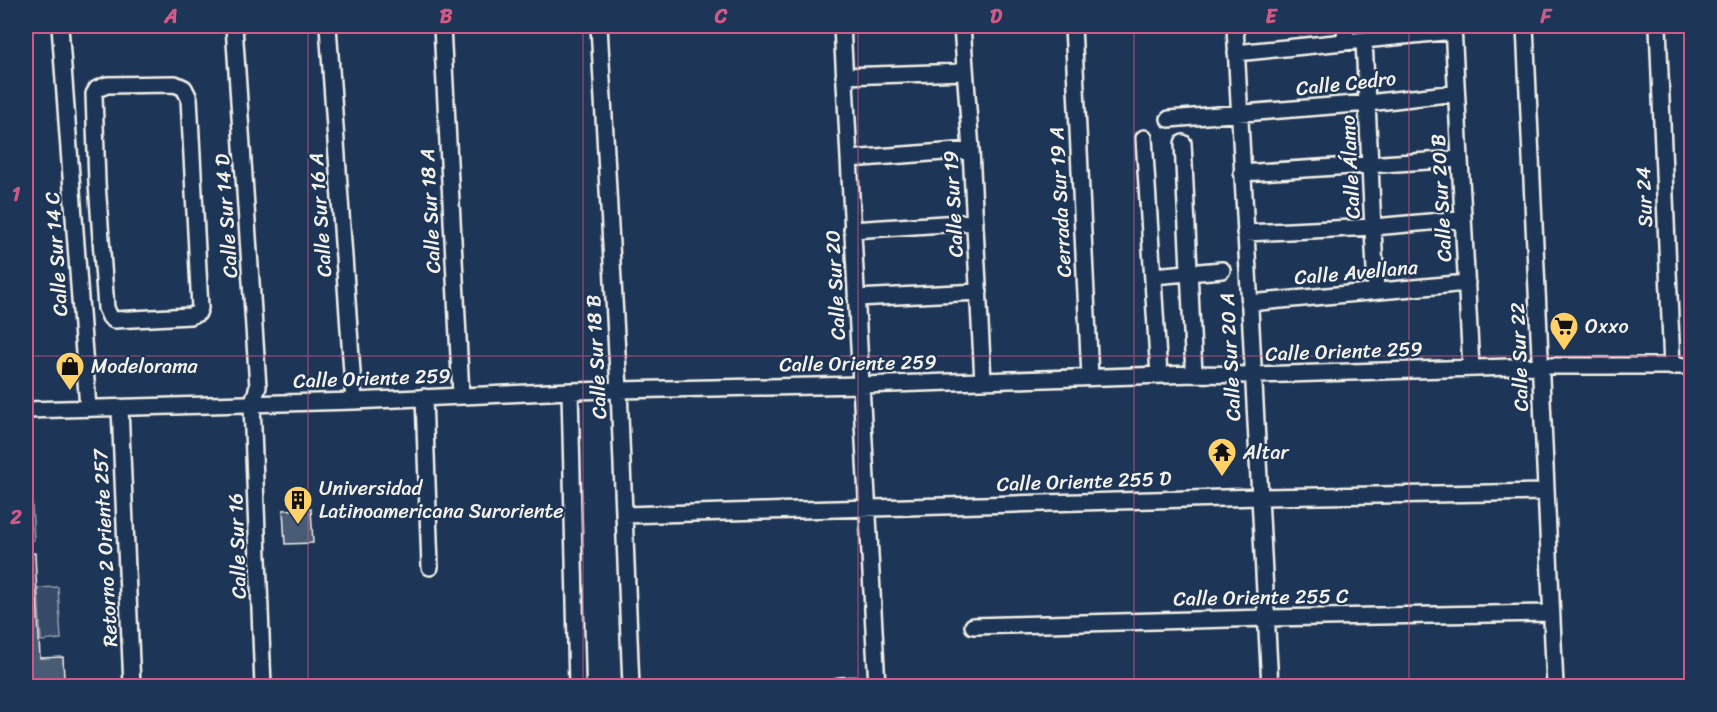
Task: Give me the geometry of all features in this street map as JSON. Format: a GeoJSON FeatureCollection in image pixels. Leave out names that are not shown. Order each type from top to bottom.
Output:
{"type":"FeatureCollection","features":[{"type":"Feature","properties":{"kind":"street","name":"Calle Sur 14 C"},"geometry":{"type":"LineString","coordinates":[[60,26],[88,408]]}},
{"type":"Feature","properties":{"kind":"street","name":"Calle Sur 14 D"},"geometry":{"type":"LineString","coordinates":[[234,26],[258,387],[252,404]]}},
{"type":"Feature","properties":{"kind":"street","name":"Calle Sur 16 A"},"geometry":{"type":"LineString","coordinates":[[328,26],[354,401]]}},
{"type":"Feature","properties":{"kind":"street","name":"Calle Sur 18 A"},"geometry":{"type":"LineString","coordinates":[[442,26],[461,395]]}},
{"type":"Feature","properties":{"kind":"street","name":"Calle Sur 18 B"},"geometry":{"type":"LineString","coordinates":[[599,26],[619,390],[631,687]]}},
{"type":"Feature","properties":{"kind":"street","name":"Calle Sur 20"},"geometry":{"type":"LineString","coordinates":[[842,26],[877,686]]}},
{"type":"Feature","properties":{"kind":"street","name":"Calle Sur 19"},"geometry":{"type":"LineString","coordinates":[[962,26],[983,381]]}},
{"type":"Feature","properties":{"kind":"street","name":"Cerrada Sur 19 A"},"geometry":{"type":"LineString","coordinates":[[1073,26],[1090,377]]}},
{"type":"Feature","properties":{"kind":"street","name":"Calle Sur 20 A"},"geometry":{"type":"LineString","coordinates":[[1235,26],[1258,497],[1270,687]]}},
{"type":"Feature","properties":{"kind":"street","name":"Calle Sur 22"},"geometry":{"type":"LineString","coordinates":[[1525,26],[1545,492],[1556,687]]}},
{"type":"Feature","properties":{"kind":"street","name":"Sur 24"},"geometry":{"type":"LineString","coordinates":[[1658,26],[1671,367]]}},
{"type":"Feature","properties":{"kind":"street"},"geometry":{"type":"LineString","coordinates":[[1236,53],[1346,33],[1364,40],[1453,28]]}},
{"type":"Feature","properties":{"kind":"street","name":"Calle Sur 20 B"},"geometry":{"type":"LineString","coordinates":[[1453,28],[1471,368]]}},
{"type":"Feature","properties":{"kind":"street","name":"Calle Álamo"},"geometry":{"type":"LineString","coordinates":[[1364,40],[1376,291]]}},
{"type":"Feature","properties":{"kind":"street"},"geometry":{"type":"LineString","coordinates":[[844,76],[964,72]]}},
{"type":"Feature","properties":{"kind":"street"},"geometry":{"type":"LineString","coordinates":[[175,84],[184,88],[189,98],[200,303],[198,313],[190,316],[119,320],[110,317],[106,308],[97,183],[94,100],[97,89],[107,85],[175,84]]}},
{"type":"Feature","properties":{"kind":"street","name":"Calle Cedro"},"geometry":{"type":"LineString","coordinates":[[1169,119],[1368,103],[1456,93]]}},
{"type":"Feature","properties":{"kind":"street"},"geometry":{"type":"LineString","coordinates":[[1144,138],[1159,375]]}},
{"type":"Feature","properties":{"kind":"street"},"geometry":{"type":"LineString","coordinates":[[1183,142],[1194,374]]}},
{"type":"Feature","properties":{"kind":"street"},"geometry":{"type":"LineString","coordinates":[[849,159],[971,150]]}},
{"type":"Feature","properties":{"kind":"street"},"geometry":{"type":"LineString","coordinates":[[1242,173],[1459,159]]}},
{"type":"Feature","properties":{"kind":"street"},"geometry":{"type":"LineString","coordinates":[[71,182],[97,183]]}},
{"type":"Feature","properties":{"kind":"street"},"geometry":{"type":"LineString","coordinates":[[1245,233],[1374,227],[1462,219]]}},
{"type":"Feature","properties":{"kind":"street"},"geometry":{"type":"LineString","coordinates":[[852,230],[975,222]]}},
{"type":"Feature","properties":{"kind":"street"},"geometry":{"type":"LineString","coordinates":[[1153,276],[1222,270]]}},
{"type":"Feature","properties":{"kind":"street","name":"Calle Avellana"},"geometry":{"type":"LineString","coordinates":[[1249,303],[1467,284]]}},
{"type":"Feature","properties":{"kind":"street"},"geometry":{"type":"LineString","coordinates":[[856,298],[979,292]]}},
{"type":"Feature","properties":{"kind":"street","name":"Calle Oriente 259"},"geometry":{"type":"LineString","coordinates":[[26,410],[354,401],[570,391],[862,386],[1194,374],[1252,375],[1541,366],[1692,366]]}},
{"type":"Feature","properties":{"kind":"street"},"geometry":{"type":"LineString","coordinates":[[570,391],[577,687]]}},
{"type":"Feature","properties":{"kind":"street"},"geometry":{"type":"LineString","coordinates":[[424,397],[430,567]]}},
{"type":"Feature","properties":{"kind":"street","name":"Calle Sur 16"},"geometry":{"type":"LineString","coordinates":[[252,404],[263,687]]}},
{"type":"Feature","properties":{"kind":"street","name":"Retorno 2 Oriente 257"},"geometry":{"type":"LineString","coordinates":[[120,408],[132,687]]}},
{"type":"Feature","properties":{"kind":"street","name":"Calle Oriente 255 D"},"geometry":{"type":"LineString","coordinates":[[624,515],[1258,497],[1545,492]]}},
{"type":"Feature","properties":{"kind":"street","name":"Calle Oriente 255 C"},"geometry":{"type":"LineString","coordinates":[[973,626],[1551,613]]}},
{"type":"Feature","properties":{"kind":"street"},"geometry":{"type":"LineString","coordinates":[[840,687],[877,686]]}},
{"type":"Feature","properties":{"kind":"shaded area"},"geometry":{"type":"Polygon","coordinates":[[[26,488],[31,488],[34,540],[26,541],[26,488]]]}},
{"type":"Feature","properties":{"kind":"shaded area"},"geometry":{"type":"Polygon","coordinates":[[[58,587],[61,639],[41,641],[38,588],[58,587]]]}},
{"type":"Feature","properties":{"kind":"building","name":"Universidad Latinoamericana Suroriente"},"geometry":{"type":"Polygon","coordinates":[[[311,509],[313,543],[285,544],[283,510],[311,509]]]}},
{"type":"Feature","properties":{"kind":"building"},"geometry":{"type":"Polygon","coordinates":[[[35,553],[40,658],[63,657],[64,679],[26,681],[26,554],[35,553]]]}},
{"type":"Feature","properties":{"kind":"place","name":"Oxxo"},"geometry":{"type":"Point","coordinates":[1564,352]}},
{"type":"Feature","properties":{"kind":"place","name":"Modelorama"},"geometry":{"type":"Point","coordinates":[70,392]}},
{"type":"Feature","properties":{"kind":"place","name":"Altar"},"geometry":{"type":"Point","coordinates":[1222,478]}},
{"type":"Feature","properties":{"kind":"place","name":"Universidad Latinoamericana Suroriente"},"geometry":{"type":"Point","coordinates":[298,526]}}]}
